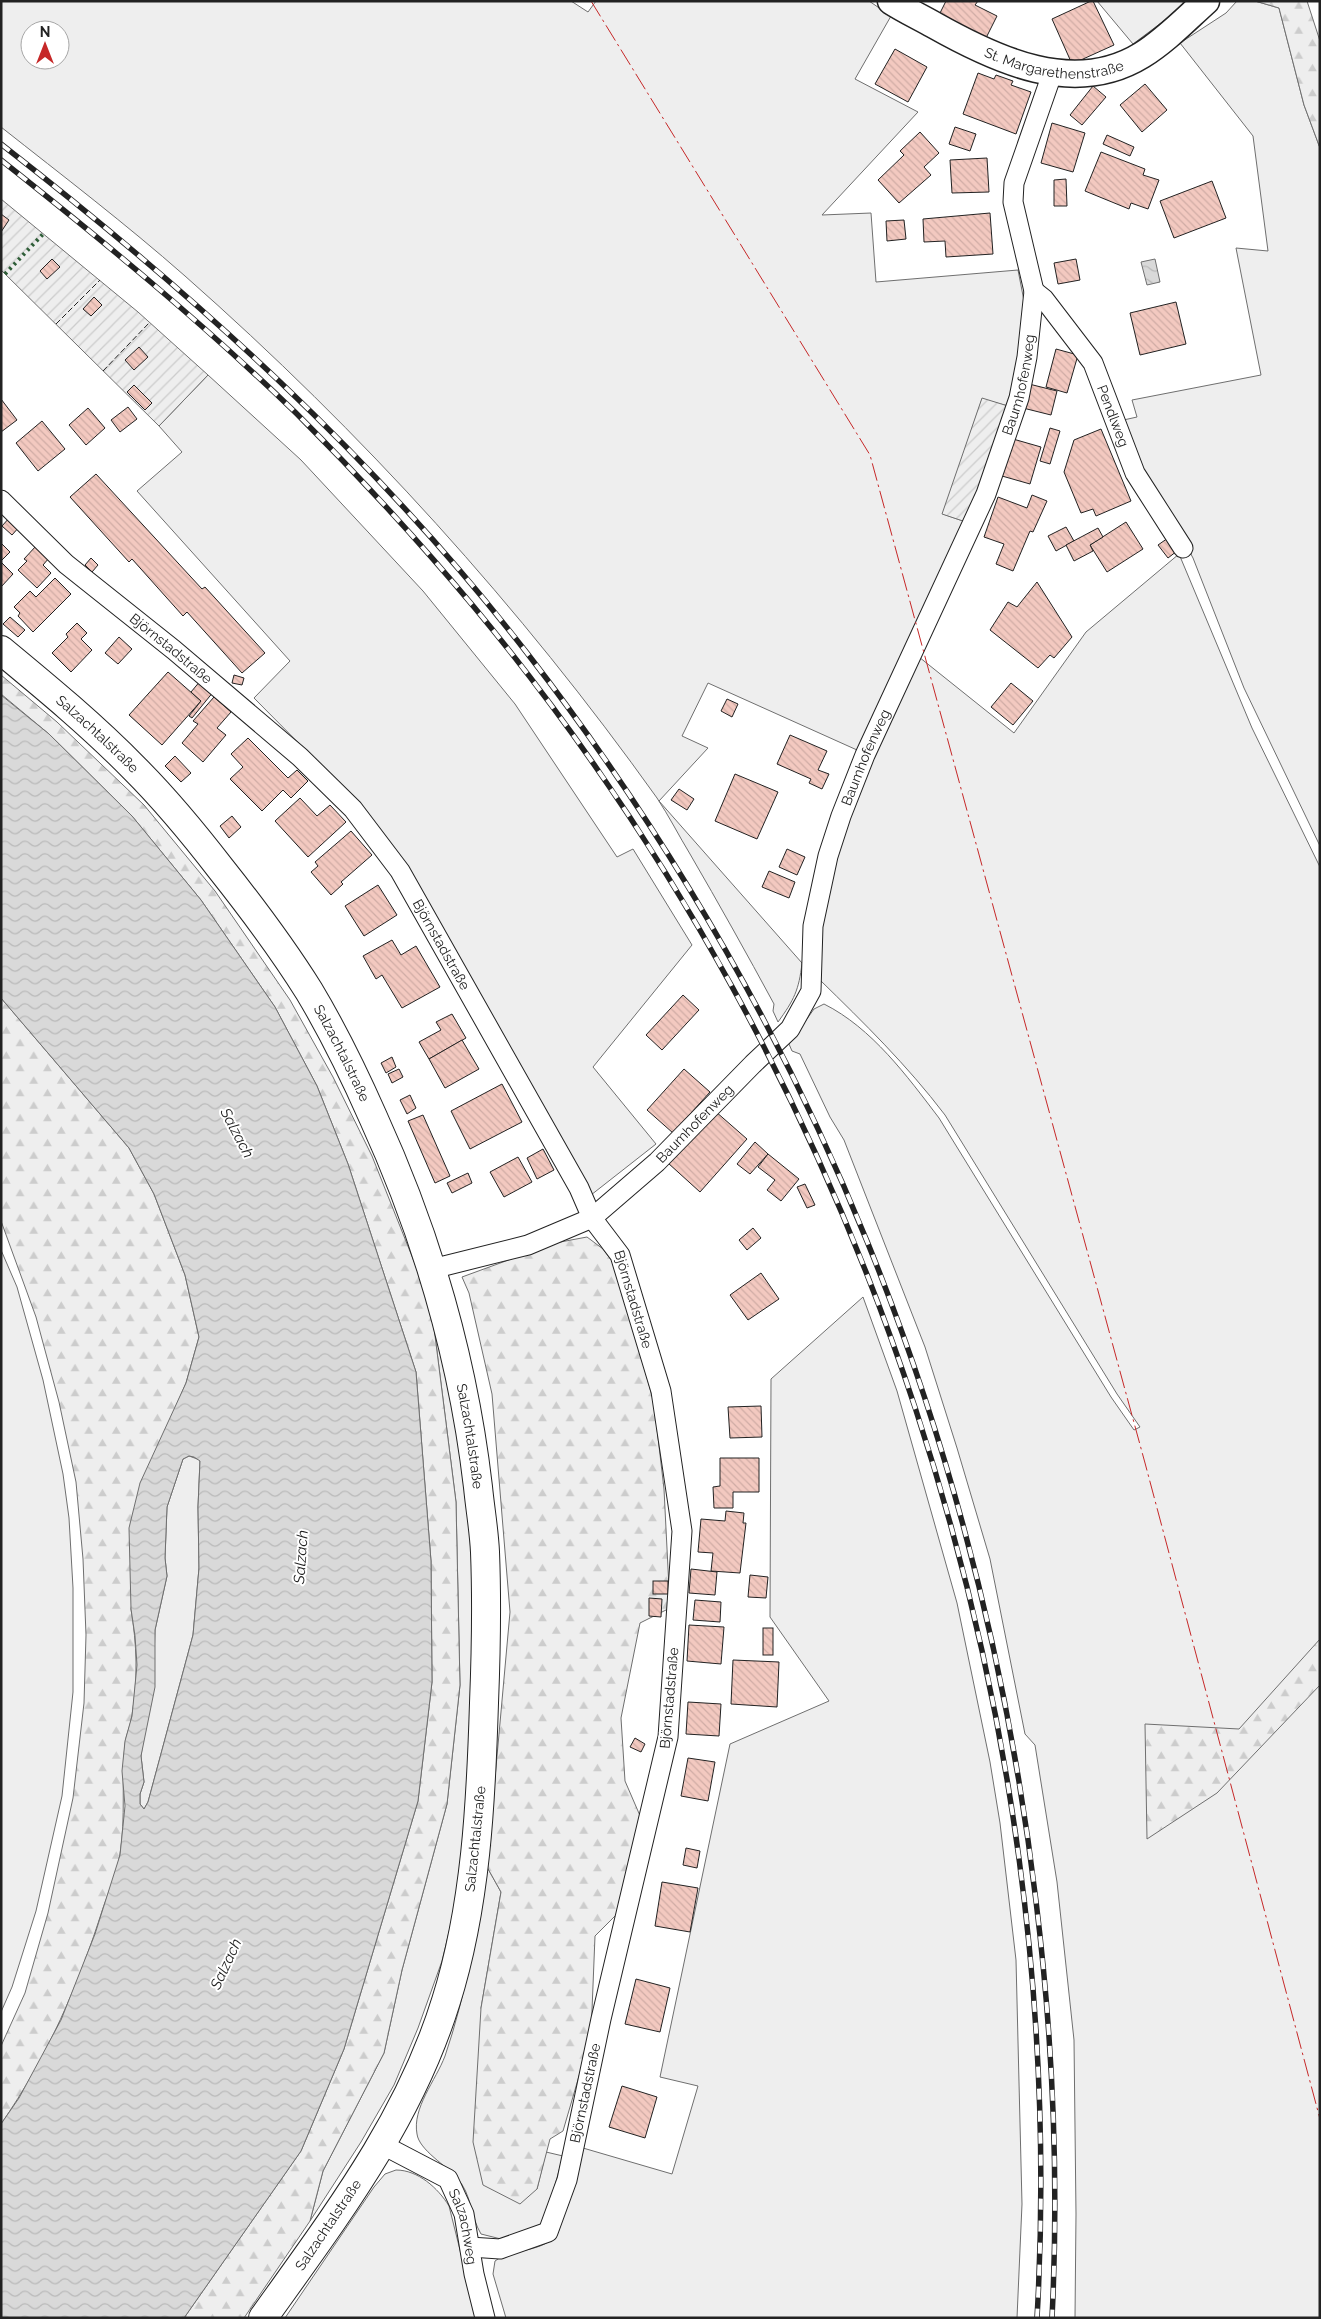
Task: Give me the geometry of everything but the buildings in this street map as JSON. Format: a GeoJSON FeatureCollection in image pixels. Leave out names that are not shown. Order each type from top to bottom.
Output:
{"type":"FeatureCollection","features":[{"type":"Feature","properties":{"kind":"main road","name":"Salzachtalstraße"},"geometry":{"type":"LineString","coordinates":[[1,650],[70,707],[137,771],[198,839],[256,913],[310,994],[355,1075],[397,1168],[432,1268],[452,1336],[472,1436],[485,1550],[486,1666],[482,1779],[473,1870],[461,1944],[446,2001],[424,2061],[383,2145],[263,2318]]}},
{"type":"Feature","properties":{"kind":"street","name":"St. Margarethenstraße"},"geometry":{"type":"LineString","coordinates":[[891,1],[971,46],[1008,62],[1052,74],[1087,74],[1118,66],[1140,56],[1165,39],[1206,1]]}},
{"type":"Feature","properties":{"kind":"street","name":"Baumhofenweg"},"geometry":{"type":"LineString","coordinates":[[432,1268],[528,1245],[592,1218],[657,1162],[790,1029],[811,990],[813,926],[828,856],[840,816],[865,755],[986,494],[1019,398],[1027,357],[1034,291],[1013,202],[1014,183],[1052,74]]}},
{"type":"Feature","properties":{"kind":"street","name":"Pendlweg"},"geometry":{"type":"LineString","coordinates":[[1034,291],[1044,299],[1093,363],[1135,473],[1183,548]]}},
{"type":"Feature","properties":{"kind":"street","name":"Björnstadstraße"},"geometry":{"type":"LineString","coordinates":[[1,500],[66,564],[174,650],[300,757],[353,809],[400,871],[579,1188],[592,1218],[620,1255],[661,1391],[682,1532],[668,1737],[601,2019],[567,2180],[548,2232],[500,2250],[470,2247]]}},
{"type":"Feature","properties":{"kind":"street","name":"Salzachweg"},"geometry":{"type":"LineString","coordinates":[[383,2145],[448,2179],[464,2214],[485,2318]]}},
{"type":"Feature","properties":{"kind":"green space"},"geometry":{"type":"Polygon","coordinates":[[[1,1],[571,1],[588,12],[596,1],[869,1],[891,16],[855,79],[918,112],[822,215],[871,213],[876,282],[1018,270],[1025,306],[1021,362],[1008,406],[982,399],[943,514],[969,523],[938,593],[857,750],[708,683],[682,736],[708,748],[659,801],[802,963],[795,994],[778,1022],[773,1011],[774,1004],[657,798],[550,657],[436,524],[314,396],[185,276],[94,200],[1,127],[1,1]]]}},
{"type":"Feature","properties":{"kind":"green space"},"geometry":{"type":"Polygon","coordinates":[[[1097,1],[1182,1],[1185,5],[1133,44],[1097,1]]]}},
{"type":"Feature","properties":{"kind":"green space"},"geometry":{"type":"Polygon","coordinates":[[[1237,1],[1255,1],[1279,8],[1304,105],[1320,148],[1320,846],[1244,688],[1193,558],[1178,530],[1137,470],[1119,421],[1137,417],[1132,400],[1261,375],[1236,248],[1268,251],[1253,136],[1180,43],[1226,13],[1237,1]]]}},
{"type":"Feature","properties":{"kind":"green space"},"geometry":{"type":"Polygon","coordinates":[[[1255,1],[1307,1],[1320,41],[1320,148],[1304,105],[1279,8],[1255,1]]]}},
{"type":"Feature","properties":{"kind":"green space"},"geometry":{"type":"Polygon","coordinates":[[[1,199],[138,312],[208,375],[159,426],[1,270],[1,199]]]}},
{"type":"Feature","properties":{"kind":"green space"},"geometry":{"type":"Polygon","coordinates":[[[208,375],[301,460],[423,591],[515,704],[617,857],[633,849],[692,945],[593,1067],[656,1144],[591,1195],[349,794],[254,698],[290,661],[137,491],[182,452],[159,426],[208,375]]]}},
{"type":"Feature","properties":{"kind":"green space"},"geometry":{"type":"Polygon","coordinates":[[[982,398],[1008,406],[969,523],[942,514],[982,398]]]}},
{"type":"Feature","properties":{"kind":"green space"},"geometry":{"type":"Polygon","coordinates":[[[1179,554],[1252,728],[1320,867],[1320,2318],[1075,2318],[1074,2040],[1057,1882],[1035,1745],[1025,1734],[990,1559],[925,1347],[844,1140],[830,1117],[800,1054],[792,1051],[789,1044],[814,1009],[824,1004],[858,1026],[888,1054],[939,1118],[1111,1397],[1134,1430],[1140,1427],[1117,1394],[945,1115],[869,1028],[820,980],[822,929],[834,854],[860,784],[919,657],[1014,733],[1086,632],[1179,554]]]}},
{"type":"Feature","properties":{"kind":"green space"},"geometry":{"type":"Polygon","coordinates":[[[1,675],[57,722],[144,805],[215,891],[290,1000],[333,1077],[372,1156],[431,1304],[456,1502],[460,1685],[447,1804],[402,1970],[384,2053],[323,2171],[310,2221],[244,2318],[184,2318],[301,2151],[344,2049],[418,1801],[432,1682],[431,1561],[416,1372],[348,1164],[317,1086],[275,1007],[201,900],[132,816],[49,734],[1,694],[1,675]]]}},
{"type":"Feature","properties":{"kind":"green space"},"geometry":{"type":"Polygon","coordinates":[[[1,998],[129,1148],[154,1194],[185,1275],[199,1337],[186,1383],[159,1445],[131,1609],[136,1649],[136,1675],[134,1702],[125,1744],[123,1826],[119,1861],[83,1965],[60,2020],[33,2073],[1,2124],[1,2046],[25,1993],[48,1913],[73,1798],[84,1703],[86,1635],[83,1559],[76,1482],[59,1402],[36,1317],[1,1221],[1,998]]]}},
{"type":"Feature","properties":{"kind":"green space"},"geometry":{"type":"Polygon","coordinates":[[[587,1237],[603,1249],[617,1268],[654,1403],[664,1489],[670,1608],[640,1623],[621,1718],[625,1781],[641,1818],[621,1910],[595,1936],[591,2035],[563,2131],[550,2139],[537,2189],[520,2204],[483,2185],[473,2142],[481,2008],[501,1892],[487,1867],[510,1612],[492,1394],[469,1293],[462,1277],[555,1243],[587,1237]]]}},
{"type":"Feature","properties":{"kind":"green space"},"geometry":{"type":"Polygon","coordinates":[[[1,1250],[17,1287],[43,1380],[63,1474],[69,1518],[73,1588],[73,1692],[62,1796],[36,1911],[12,1987],[1,2012],[1,1250]]]}},
{"type":"Feature","properties":{"kind":"green space"},"geometry":{"type":"Polygon","coordinates":[[[863,1297],[897,1391],[957,1603],[990,1762],[1000,1823],[1016,1960],[1022,2204],[1017,2318],[506,2318],[493,2274],[495,2261],[544,2244],[558,2233],[583,2148],[672,2174],[698,2086],[660,2077],[730,1744],[829,1701],[770,1617],[771,1379],[863,1297]]]}},
{"type":"Feature","properties":{"kind":"green space"},"geometry":{"type":"Polygon","coordinates":[[[431,1304],[453,1401],[473,1557],[476,1638],[466,1830],[456,1903],[442,1961],[418,2028],[394,2085],[361,2142],[310,2221],[323,2171],[384,2053],[402,1970],[447,1804],[460,1685],[456,1502],[431,1304]]]}},
{"type":"Feature","properties":{"kind":"green space"},"geometry":{"type":"Polygon","coordinates":[[[189,1456],[200,1460],[198,1507],[199,1568],[193,1635],[148,1802],[144,1809],[140,1804],[140,1794],[144,1782],[141,1756],[154,1657],[155,1630],[167,1576],[165,1558],[167,1507],[183,1459],[189,1456]]]}},
{"type":"Feature","properties":{"kind":"green space"},"geometry":{"type":"Polygon","coordinates":[[[1320,1639],[1320,1685],[1217,1793],[1147,1839],[1145,1724],[1239,1729],[1320,1639]]]}},
{"type":"Feature","properties":{"kind":"green space"},"geometry":{"type":"Polygon","coordinates":[[[487,1867],[501,1892],[481,2008],[537,2189],[546,2152],[563,2156],[547,2214],[540,2227],[501,2239],[481,2234],[462,2184],[423,2146],[417,2134],[416,2124],[421,2104],[445,2056],[459,2010],[470,1963],[487,1867]]]}},
{"type":"Feature","properties":{"kind":"green space"},"geometry":{"type":"Polygon","coordinates":[[[396,2170],[412,2173],[427,2181],[449,2206],[477,2318],[285,2318],[374,2187],[385,2174],[396,2170]]]}},
{"type":"Feature","properties":{"kind":"water"},"geometry":{"type":"Polygon","coordinates":[[[1155,259],[1160,282],[1147,285],[1141,262],[1155,259]]]}},
{"type":"Feature","properties":{"kind":"water","name":"Salzach"},"geometry":{"type":"Polygon","coordinates":[[[1,695],[49,734],[132,816],[201,900],[275,1007],[317,1086],[348,1164],[416,1372],[431,1561],[432,1682],[418,1801],[344,2049],[301,2151],[184,2318],[1,2318],[1,2124],[19,2098],[61,2020],[95,1934],[120,1855],[125,1806],[122,1771],[125,1741],[132,1716],[137,1665],[131,1609],[129,1528],[140,1483],[186,1383],[199,1337],[185,1275],[154,1194],[129,1148],[1,998],[1,695]],[[189,1456],[183,1459],[167,1507],[165,1558],[167,1576],[155,1630],[155,1687],[141,1756],[144,1782],[140,1794],[140,1804],[144,1809],[148,1802],[193,1635],[199,1568],[198,1507],[200,1461],[189,1456]]]}},
{"type":"Feature","properties":{"kind":"railway"},"geometry":{"type":"LineString","coordinates":[[1,144],[144,260],[280,382],[346,446],[409,513],[469,582],[527,653],[628,793],[719,938],[798,1088],[867,1242],[926,1401],[973,1564],[1010,1730],[1036,1901],[1047,2005],[1053,2109],[1055,2213],[1052,2318]]}},
{"type":"Feature","properties":{"kind":"railway"},"geometry":{"type":"LineString","coordinates":[[1,160],[152,283],[296,413],[365,484],[474,607],[612,791],[732,987],[834,1194],[916,1409],[978,1631],[1019,1858],[1039,2088],[1037,2318]]}},
{"type":"Feature","properties":{"kind":"hedge"},"geometry":{"type":"LineString","coordinates":[[5,274],[44,233]]}},
{"type":"Feature","properties":{"kind":"fence"},"geometry":{"type":"LineString","coordinates":[[56,324],[100,280]]}},
{"type":"Feature","properties":{"kind":"fence"},"geometry":{"type":"LineString","coordinates":[[103,371],[150,322]]}},
{"type":"Feature","properties":{"kind":"power"},"geometry":{"type":"LineString","coordinates":[[591,1],[870,455],[1145,1463],[1320,2119]]}}]}
